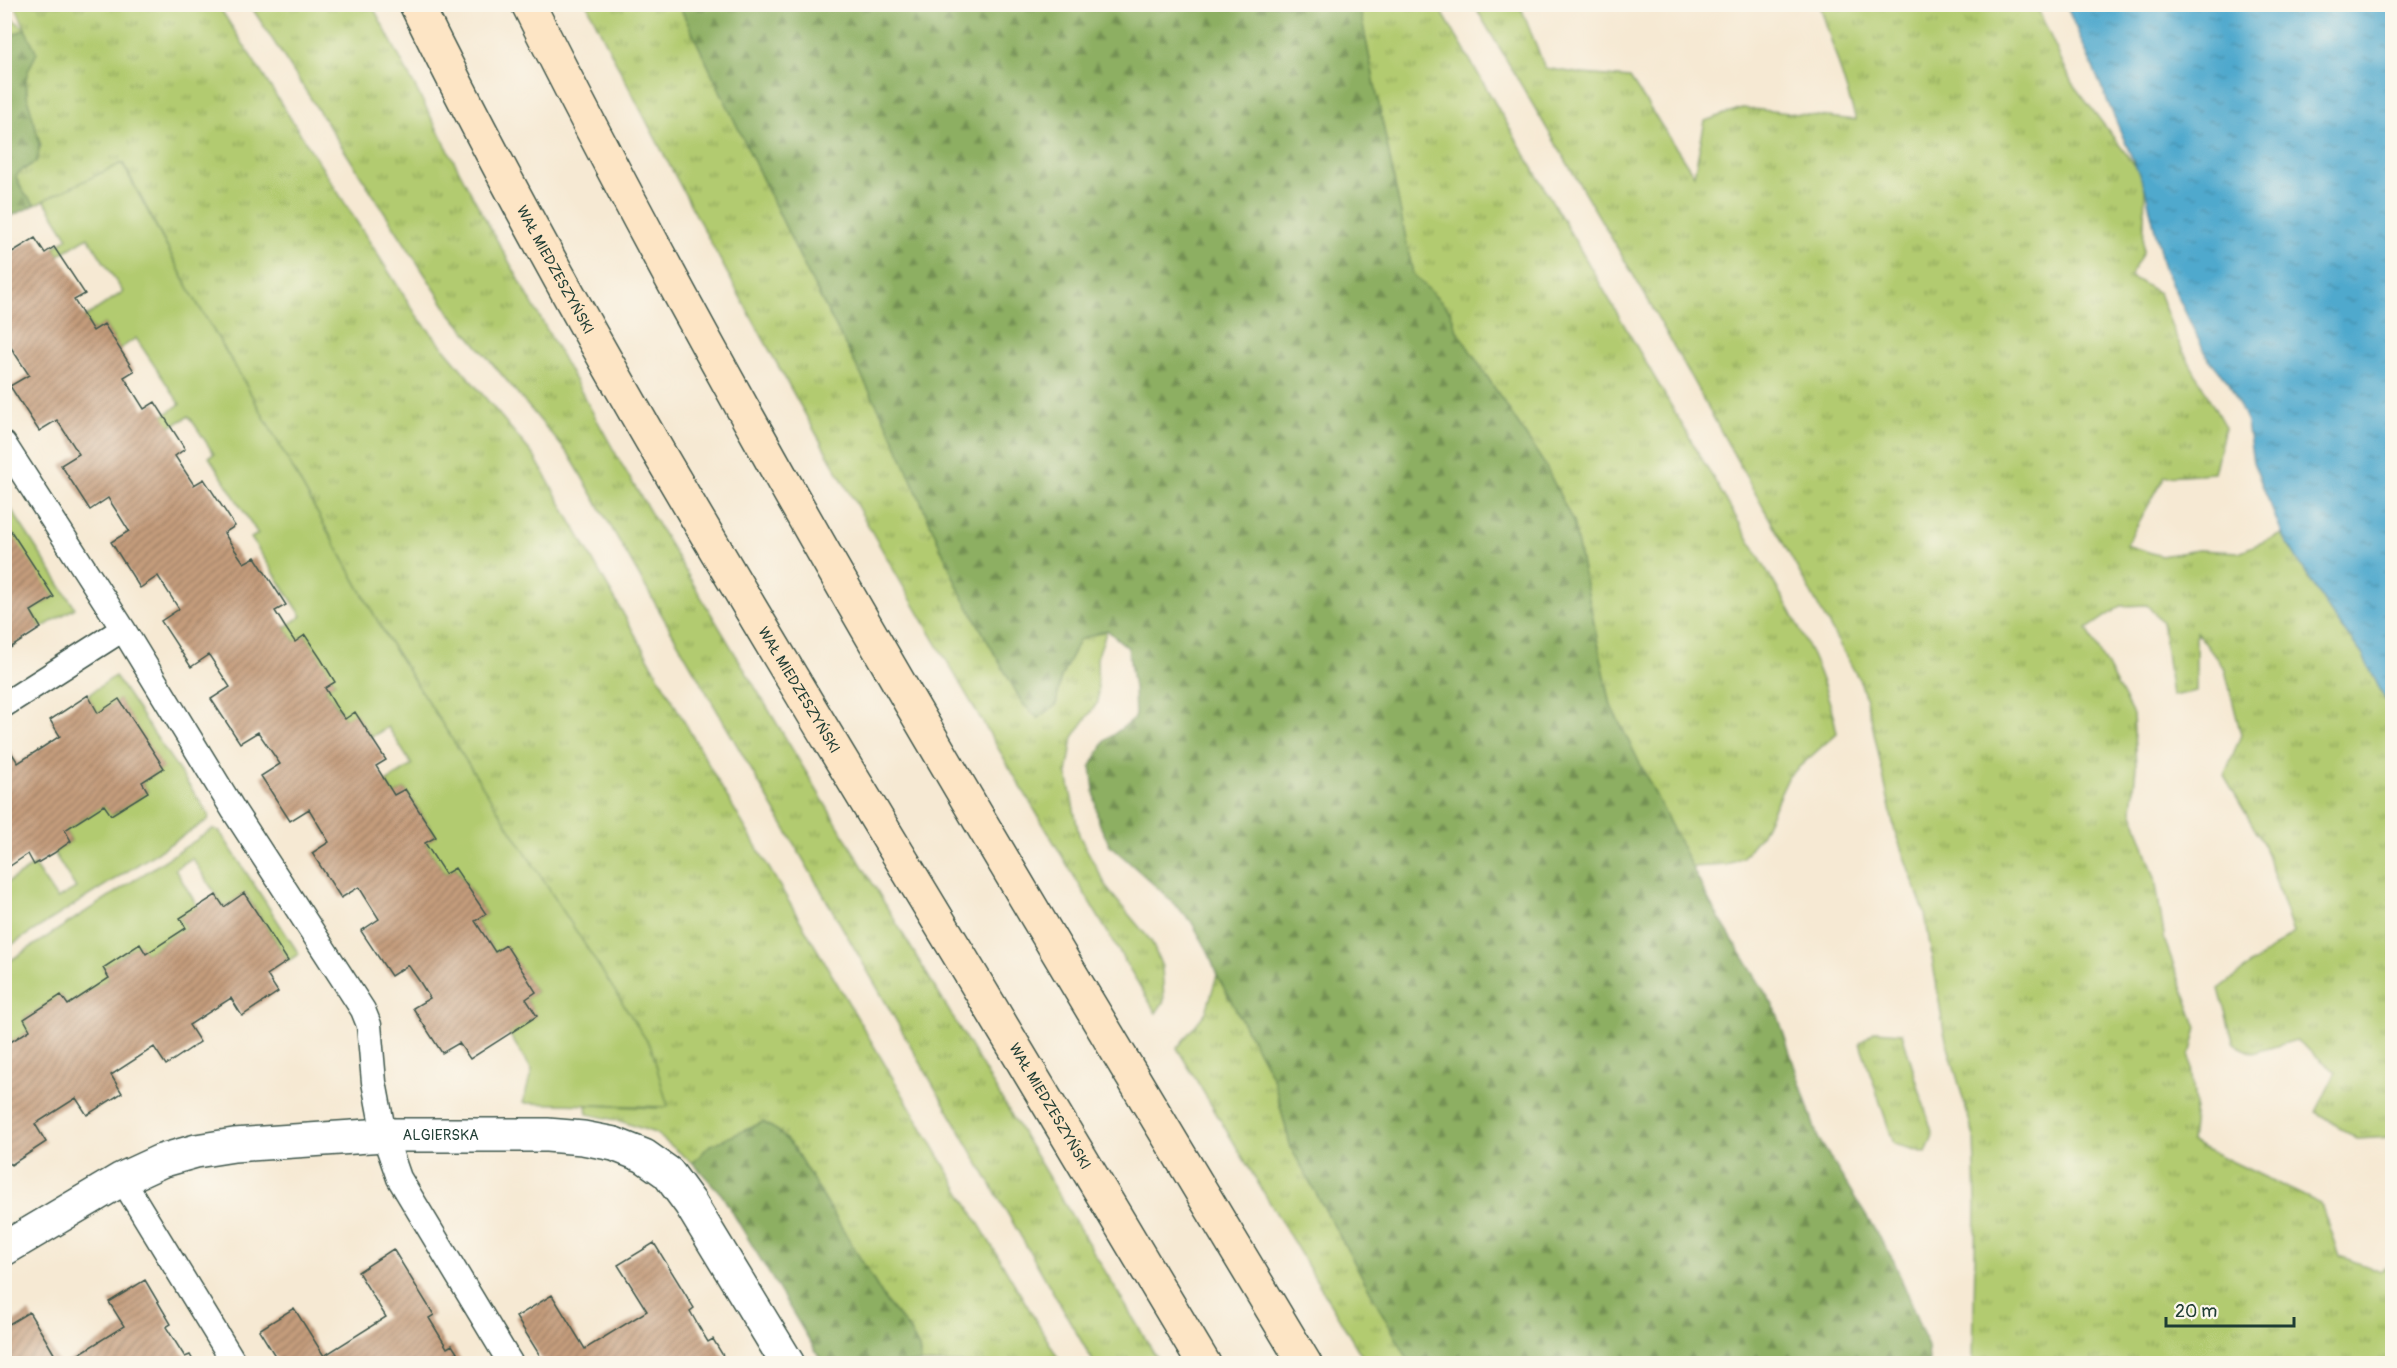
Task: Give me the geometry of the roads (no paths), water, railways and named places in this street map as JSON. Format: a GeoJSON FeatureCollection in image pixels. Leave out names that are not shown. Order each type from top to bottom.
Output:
{"type":"FeatureCollection","features":[{"type":"Feature","properties":{"kind":"main road","name":"WAŁ MIEDZESZYŃSKI"},"geometry":{"type":"LineString","coordinates":[[416,4],[523,209],[608,364],[795,684],[1204,1364]]}},
{"type":"Feature","properties":{"kind":"main road"},"geometry":{"type":"LineString","coordinates":[[528,4],[665,268],[810,533],[951,775],[1305,1364]]}},
{"type":"Feature","properties":{"kind":"street","name":"ALGIERSKA"},"geometry":{"type":"LineString","coordinates":[[4,1249],[122,1179],[161,1161],[196,1150],[234,1145],[384,1135],[547,1135],[583,1138],[614,1144],[644,1156],[668,1173],[690,1203],[788,1364]]}},
{"type":"Feature","properties":{"kind":"lane"},"geometry":{"type":"LineString","coordinates":[[4,444],[123,629],[234,811],[363,1010],[369,1025],[374,1082],[384,1135],[399,1178],[511,1364]]}},
{"type":"Feature","properties":{"kind":"lane"},"geometry":{"type":"LineString","coordinates":[[4,705],[123,629]]}},
{"type":"Feature","properties":{"kind":"lane"},"geometry":{"type":"LineString","coordinates":[[122,1179],[235,1364]]}},
{"type":"Feature","properties":{"kind":"water"},"geometry":{"type":"Polygon","coordinates":[[[2066,5],[2392,5],[2392,713],[2362,654],[2331,613],[2282,534],[2253,462],[2247,423],[2229,383],[2206,355],[2164,268],[2145,188],[2066,5]]]}}]}
